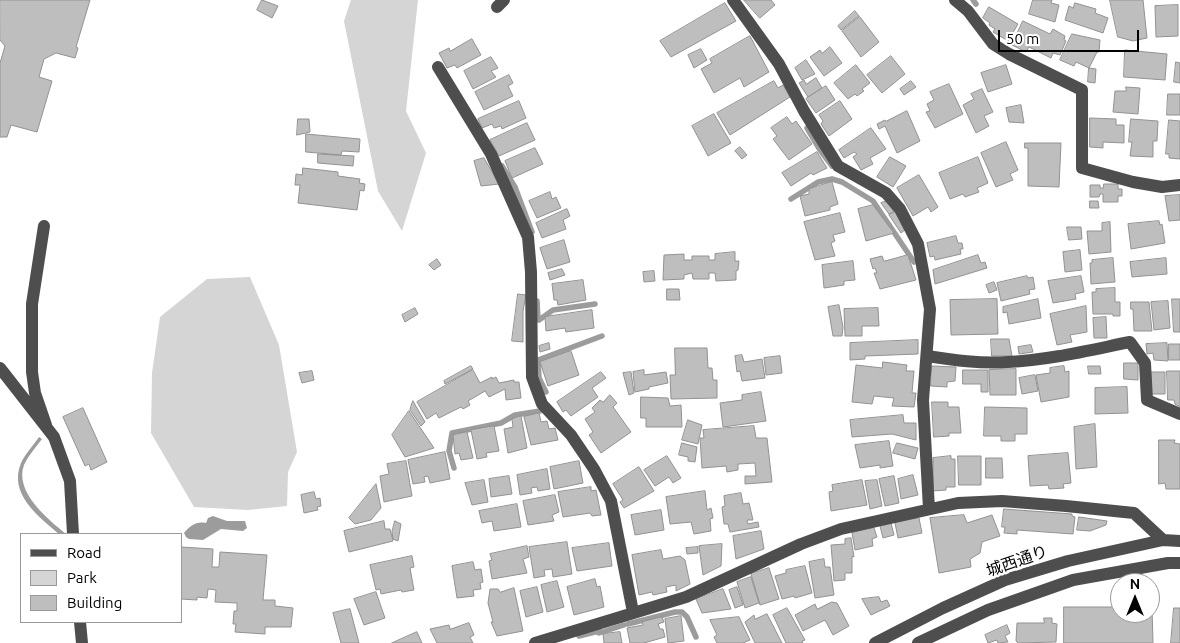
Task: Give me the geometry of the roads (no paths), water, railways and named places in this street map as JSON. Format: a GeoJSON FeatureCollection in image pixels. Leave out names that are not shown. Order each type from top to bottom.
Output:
{"type":"FeatureCollection","features":[{"type":"Feature","properties":{"kind":"street"},"geometry":{"type":"LineString","coordinates":[[734,0],[779,64],[804,111],[838,166],[886,193],[900,209],[918,244],[930,310],[924,400],[929,509]]}},
{"type":"Feature","properties":{"kind":"street"},"geometry":{"type":"LineString","coordinates":[[956,0],[968,11],[993,44],[1009,54],[1082,90],[1082,168],[1133,182],[1162,187],[1180,185]]}},
{"type":"Feature","properties":{"kind":"street"},"geometry":{"type":"LineString","coordinates":[[438,67],[491,154],[528,237],[531,272],[532,377],[542,404],[571,435],[594,469],[612,501],[633,612]]}},
{"type":"Feature","properties":{"kind":"street"},"geometry":{"type":"LineString","coordinates":[[44,226],[32,304],[32,372],[35,393],[46,425]]}},
{"type":"Feature","properties":{"kind":"street"},"geometry":{"type":"LineString","coordinates":[[926,356],[962,361],[1007,362],[1058,356],[1130,342],[1145,363],[1147,400],[1180,414]]}},
{"type":"Feature","properties":{"kind":"street"},"geometry":{"type":"LineString","coordinates":[[0,368],[54,437],[70,481],[73,533]]}},
{"type":"Feature","properties":{"kind":"street"},"geometry":{"type":"LineString","coordinates":[[535,643],[686,597],[801,544],[841,529],[958,503],[1002,501],[1134,513],[1163,540]]}},
{"type":"Feature","properties":{"kind":"street","name":"城西通り"},"geometry":{"type":"LineString","coordinates":[[875,643],[943,608],[1005,580],[1068,561],[1163,540],[1180,541]]}},
{"type":"Feature","properties":{"kind":"street"},"geometry":{"type":"LineString","coordinates":[[918,643],[988,610],[1073,580],[1168,563],[1180,563]]}},
{"type":"Feature","properties":{"kind":"street"},"geometry":{"type":"LineString","coordinates":[[80,623],[82,643]]}},
{"type":"Feature","properties":{"kind":"waterway"},"geometry":{"type":"LineString","coordinates":[[973,0],[976,4]]}},
{"type":"Feature","properties":{"kind":"waterway"},"geometry":{"type":"LineString","coordinates":[[807,128],[832,166]]}},
{"type":"Feature","properties":{"kind":"waterway"},"geometry":{"type":"LineString","coordinates":[[502,166],[515,187],[532,232]]}},
{"type":"Feature","properties":{"kind":"waterway"},"geometry":{"type":"LineString","coordinates":[[791,199],[818,182],[832,179],[842,182],[873,201],[914,262]]}},
{"type":"Feature","properties":{"kind":"waterway"},"geometry":{"type":"LineString","coordinates":[[537,301],[538,319]]}},
{"type":"Feature","properties":{"kind":"waterway"},"geometry":{"type":"LineString","coordinates":[[539,320],[553,310],[595,304]]}},
{"type":"Feature","properties":{"kind":"waterway"},"geometry":{"type":"LineString","coordinates":[[546,392],[539,378],[538,360],[602,336]]}},
{"type":"Feature","properties":{"kind":"waterway"},"geometry":{"type":"LineString","coordinates":[[454,468],[449,451],[452,433],[501,423],[515,415],[540,411]]}},
{"type":"Feature","properties":{"kind":"waterway"},"geometry":{"type":"LineString","coordinates":[[628,624],[675,612],[682,612],[687,617],[696,637]]}},
{"type":"Feature","properties":{"kind":"waterway"},"geometry":{"type":"LineString","coordinates":[[579,636],[599,631],[599,633],[624,625]]}}]}
